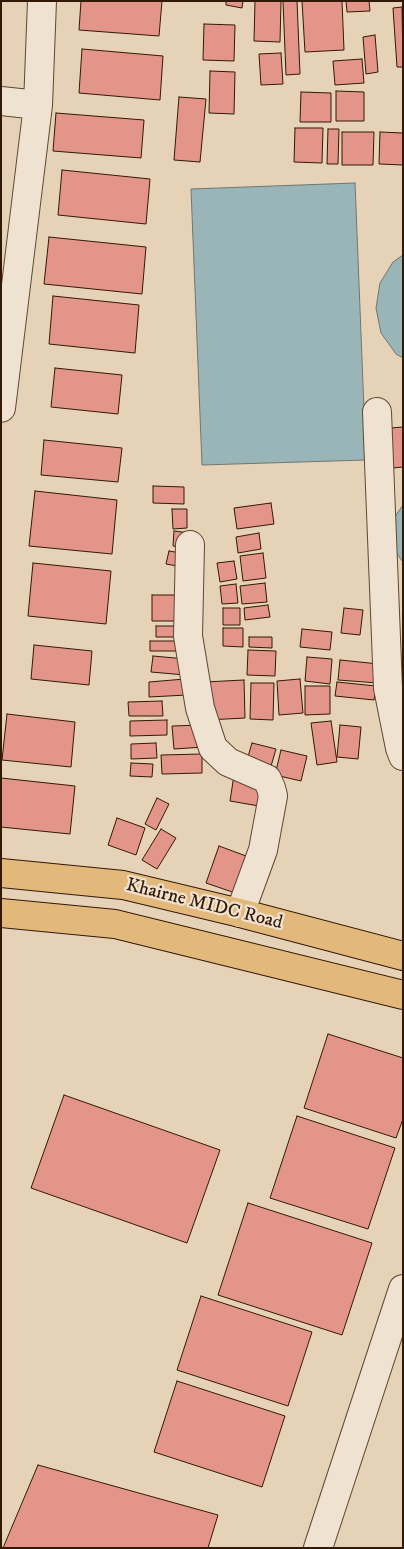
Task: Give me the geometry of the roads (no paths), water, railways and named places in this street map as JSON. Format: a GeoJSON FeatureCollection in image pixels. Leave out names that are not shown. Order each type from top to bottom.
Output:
{"type":"FeatureCollection","features":[{"type":"Feature","properties":{"kind":"main road","name":"Khairne MIDC Road"},"geometry":{"type":"LineString","coordinates":[[1,873],[123,885],[240,913],[403,956]]}},
{"type":"Feature","properties":{"kind":"main road","name":"Khairne MIDC Road"},"geometry":{"type":"LineString","coordinates":[[1,912],[115,924],[403,995]]}},
{"type":"Feature","properties":{"kind":"street"},"geometry":{"type":"LineString","coordinates":[[1,408],[38,105],[42,1]]}},
{"type":"Feature","properties":{"kind":"street"},"geometry":{"type":"LineString","coordinates":[[1,101],[38,105]]}},
{"type":"Feature","properties":{"kind":"street"},"geometry":{"type":"LineString","coordinates":[[377,412],[388,688],[403,756]]}},
{"type":"Feature","properties":{"kind":"street"},"geometry":{"type":"LineString","coordinates":[[190,545],[188,636],[200,708],[214,748],[228,762],[266,779],[273,796],[263,850],[240,913]]}},
{"type":"Feature","properties":{"kind":"street"},"geometry":{"type":"LineString","coordinates":[[318,1548],[403,1289]]}},
{"type":"Feature","properties":{"kind":"water"},"geometry":{"type":"Polygon","coordinates":[[[355,183],[366,460],[202,465],[191,189],[355,183]]]}},
{"type":"Feature","properties":{"kind":"water"},"geometry":{"type":"Polygon","coordinates":[[[403,255],[403,358],[396,354],[381,333],[376,308],[380,283],[393,262],[403,255]]]}},
{"type":"Feature","properties":{"kind":"water"},"geometry":{"type":"Polygon","coordinates":[[[403,505],[403,562],[396,553],[392,534],[396,515],[403,505]]]}}]}
